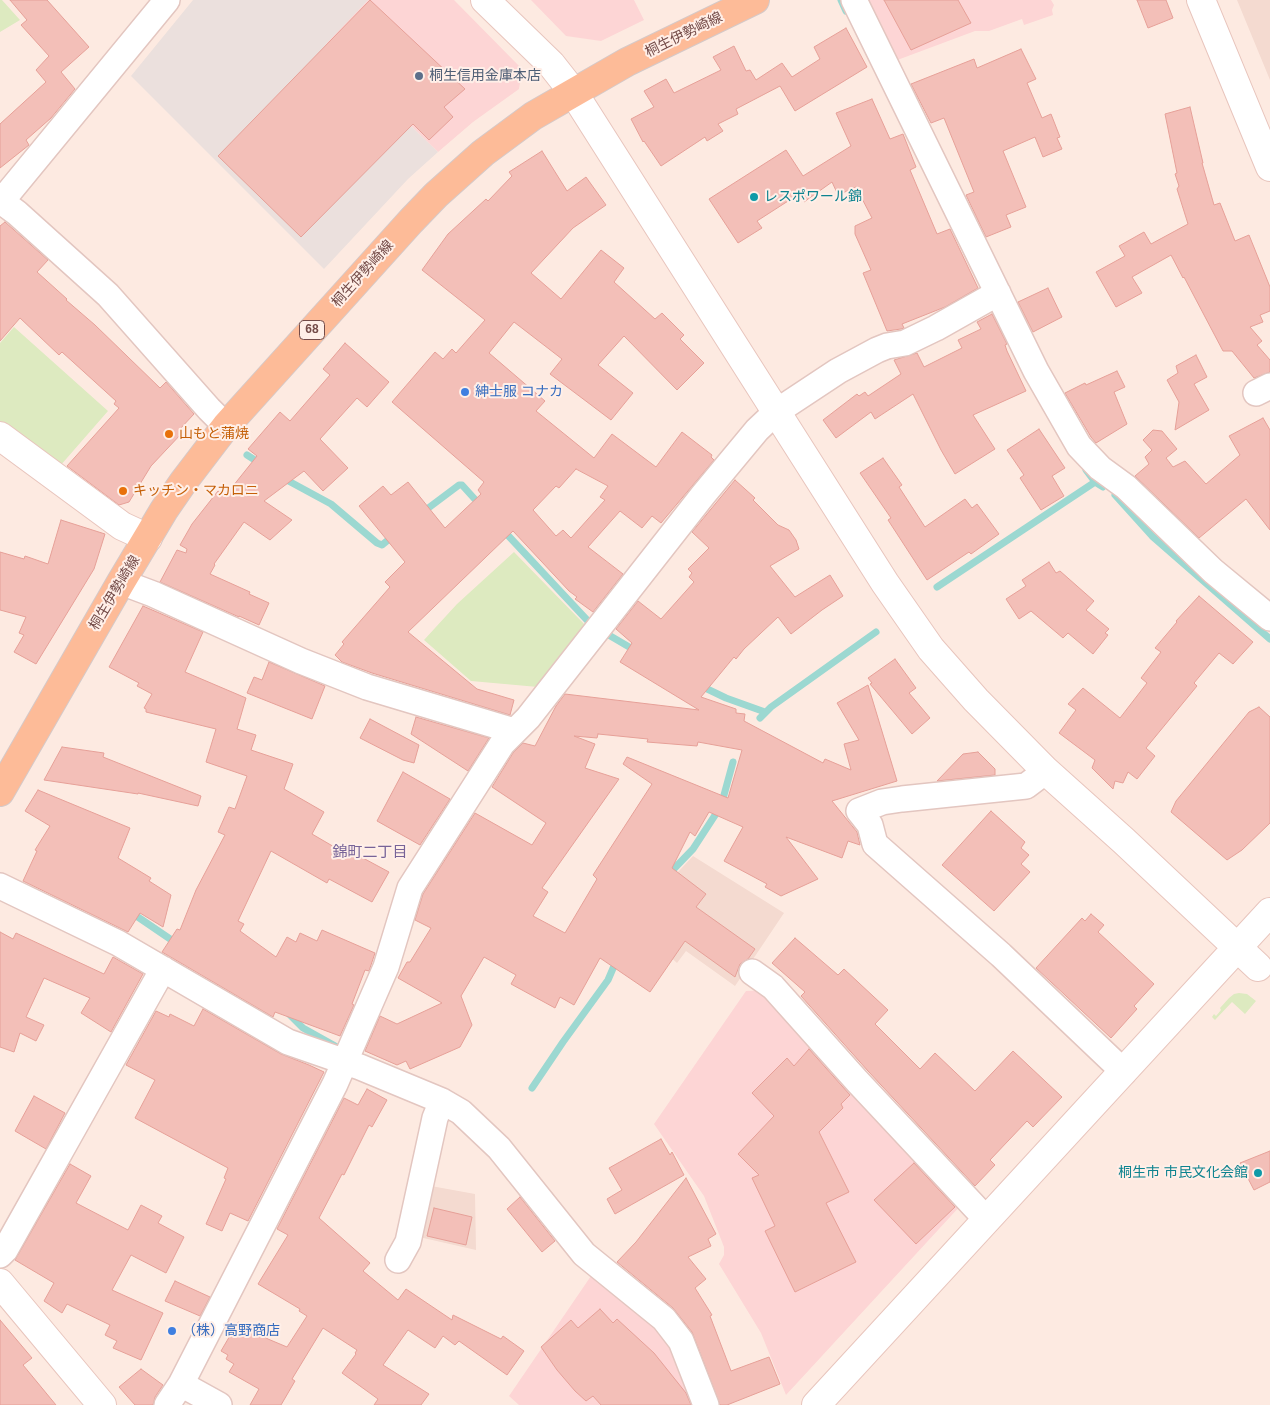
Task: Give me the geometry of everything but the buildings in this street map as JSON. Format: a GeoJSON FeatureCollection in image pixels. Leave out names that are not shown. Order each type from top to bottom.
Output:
{"type":"FeatureCollection","features":[{"type":"Feature","properties":{"kind":"main road","name":"桐生伊勢崎線"},"geometry":{"type":"LineString","coordinates":[[0,792],[121,582],[184,481],[226,426],[411,221],[436,195],[499,141],[532,116],[627,62],[756,0]]}},
{"type":"Feature","properties":{"kind":"street"},"geometry":{"type":"LineString","coordinates":[[167,0],[1,202],[17,213],[108,295],[226,426]]}},
{"type":"Feature","properties":{"kind":"street"},"geometry":{"type":"LineString","coordinates":[[485,0],[552,64],[572,92],[885,583],[931,649],[976,700],[1046,771],[1124,841],[1264,973]]}},
{"type":"Feature","properties":{"kind":"street"},"geometry":{"type":"LineString","coordinates":[[854,0],[1036,370],[1079,446],[1100,468],[1126,487],[1213,571],[1270,618]]}},
{"type":"Feature","properties":{"kind":"street"},"geometry":{"type":"LineString","coordinates":[[1201,0],[1270,167]]}},
{"type":"Feature","properties":{"kind":"street"},"geometry":{"type":"LineString","coordinates":[[167,1405],[181,1384],[336,1084],[386,967],[410,888],[502,744],[528,718],[703,495],[757,430],[776,412],[838,371],[877,350],[905,342],[936,328],[998,293]]}},
{"type":"Feature","properties":{"kind":"street"},"geometry":{"type":"LineString","coordinates":[[0,436],[122,526],[148,538]]}},
{"type":"Feature","properties":{"kind":"street"},"geometry":{"type":"LineString","coordinates":[[121,582],[153,594],[300,661],[367,688],[514,731]]}},
{"type":"Feature","properties":{"kind":"street"},"geometry":{"type":"LineString","coordinates":[[1046,771],[1026,786],[888,801],[860,811],[870,825],[875,844],[1001,955],[1124,1072]]}},
{"type":"Feature","properties":{"kind":"street"},"geometry":{"type":"LineString","coordinates":[[0,886],[118,943],[288,1042],[345,1062],[442,1101],[462,1112],[499,1148],[589,1258],[664,1319],[681,1341],[706,1405]]}},
{"type":"Feature","properties":{"kind":"street"},"geometry":{"type":"LineString","coordinates":[[816,1405],[1270,912]]}},
{"type":"Feature","properties":{"kind":"street"},"geometry":{"type":"LineString","coordinates":[[0,1254],[5,1250],[163,969]]}},
{"type":"Feature","properties":{"kind":"street"},"geometry":{"type":"LineString","coordinates":[[752,972],[773,987],[857,1081],[987,1220]]}},
{"type":"Feature","properties":{"kind":"street"},"geometry":{"type":"LineString","coordinates":[[398,1260],[408,1242],[435,1118],[442,1101]]}},
{"type":"Feature","properties":{"kind":"street"},"geometry":{"type":"LineString","coordinates":[[0,1283],[102,1405]]}},
{"type":"Feature","properties":{"kind":"street"},"geometry":{"type":"LineString","coordinates":[[181,1384],[219,1405]]}},
{"type":"Feature","properties":{"kind":"shaded area"},"geometry":{"type":"Polygon","coordinates":[[[193,0],[368,0],[326,44],[438,152],[408,179],[324,269],[131,76],[193,0]]]}},
{"type":"Feature","properties":{"kind":"shaded area"},"geometry":{"type":"Polygon","coordinates":[[[368,0],[454,0],[522,69],[519,89],[473,122],[438,152],[326,43],[368,0]]]}},
{"type":"Feature","properties":{"kind":"shaded area"},"geometry":{"type":"Polygon","coordinates":[[[531,0],[634,0],[644,20],[601,41],[566,36],[531,0]]]}},
{"type":"Feature","properties":{"kind":"shaded area"},"geometry":{"type":"Polygon","coordinates":[[[861,0],[1051,0],[1054,5],[1053,15],[1024,25],[1022,19],[989,31],[975,31],[892,62],[861,0]]]}},
{"type":"Feature","properties":{"kind":"shaded area"},"geometry":{"type":"Polygon","coordinates":[[[1237,0],[1270,0],[1270,80],[1237,0]]]}},
{"type":"Feature","properties":{"kind":"shaded area"},"geometry":{"type":"Polygon","coordinates":[[[693,856],[784,913],[735,986],[686,951],[677,963],[638,927],[647,905],[693,856]]]}},
{"type":"Feature","properties":{"kind":"shaded area"},"geometry":{"type":"Polygon","coordinates":[[[768,990],[962,1204],[786,1395],[761,1333],[719,1264],[724,1255],[724,1247],[704,1196],[654,1124],[746,991],[768,990]]]}},
{"type":"Feature","properties":{"kind":"shaded area"},"geometry":{"type":"Polygon","coordinates":[[[431,1186],[475,1194],[476,1250],[419,1237],[431,1186]]]}},
{"type":"Feature","properties":{"kind":"shaded area"},"geometry":{"type":"Polygon","coordinates":[[[591,1276],[600,1276],[662,1327],[697,1405],[519,1405],[509,1396],[591,1276]]]}},
{"type":"Feature","properties":{"kind":"green space"},"geometry":{"type":"Polygon","coordinates":[[[0,0],[20,20],[0,32],[0,0]]]}},
{"type":"Feature","properties":{"kind":"green space"},"geometry":{"type":"Polygon","coordinates":[[[14,327],[108,411],[60,466],[0,421],[0,343],[14,327]]]}},
{"type":"Feature","properties":{"kind":"green space"},"geometry":{"type":"Polygon","coordinates":[[[514,552],[586,626],[538,687],[471,681],[424,640],[457,604],[514,552]]]}},
{"type":"Feature","properties":{"kind":"green space"},"geometry":{"type":"Polygon","coordinates":[[[1239,993],[1247,994],[1256,1001],[1245,1014],[1232,1002],[1215,1020],[1212,1017],[1214,1014],[1216,1016],[1229,998],[1239,993]]]}},
{"type":"Feature","properties":{"kind":"waterway"},"geometry":{"type":"LineString","coordinates":[[841,0],[846,11]]}},
{"type":"Feature","properties":{"kind":"waterway"},"geometry":{"type":"LineString","coordinates":[[247,455],[261,464]]}},
{"type":"Feature","properties":{"kind":"waterway"},"geometry":{"type":"LineString","coordinates":[[1086,470],[1095,482],[1103,487]]}},
{"type":"Feature","properties":{"kind":"waterway"},"geometry":{"type":"LineString","coordinates":[[283,478],[331,504],[377,543],[382,545],[393,536]]}},
{"type":"Feature","properties":{"kind":"waterway"},"geometry":{"type":"LineString","coordinates":[[937,587],[1095,482]]}},
{"type":"Feature","properties":{"kind":"waterway"},"geometry":{"type":"LineString","coordinates":[[423,512],[459,485],[462,485],[481,506]]}},
{"type":"Feature","properties":{"kind":"waterway"},"geometry":{"type":"LineString","coordinates":[[1115,495],[1152,536],[1270,639]]}},
{"type":"Feature","properties":{"kind":"waterway"},"geometry":{"type":"LineString","coordinates":[[502,529],[587,620]]}},
{"type":"Feature","properties":{"kind":"waterway"},"geometry":{"type":"LineString","coordinates":[[760,718],[771,707],[876,632]]}},
{"type":"Feature","properties":{"kind":"waterway"},"geometry":{"type":"LineString","coordinates":[[607,634],[636,651]]}},
{"type":"Feature","properties":{"kind":"waterway"},"geometry":{"type":"LineString","coordinates":[[701,686],[726,698],[765,712]]}},
{"type":"Feature","properties":{"kind":"waterway"},"geometry":{"type":"LineString","coordinates":[[668,875],[693,849],[721,806],[733,762]]}},
{"type":"Feature","properties":{"kind":"waterway"},"geometry":{"type":"LineString","coordinates":[[132,913],[176,943]]}},
{"type":"Feature","properties":{"kind":"waterway"},"geometry":{"type":"LineString","coordinates":[[532,1088],[608,980],[617,959]]}},
{"type":"Feature","properties":{"kind":"waterway"},"geometry":{"type":"LineString","coordinates":[[289,1014],[303,1028],[337,1047]]}},
{"type":"Feature","properties":{"kind":"place","name":"桐生信用金庫本店"},"geometry":{"type":"Point","coordinates":[419,76]}},
{"type":"Feature","properties":{"kind":"place","name":"レスポワール錦"},"geometry":{"type":"Point","coordinates":[754,197]}},
{"type":"Feature","properties":{"kind":"place","name":"紳士服 コナカ"},"geometry":{"type":"Point","coordinates":[465,392]}},
{"type":"Feature","properties":{"kind":"place","name":"山もと蒲焼"},"geometry":{"type":"Point","coordinates":[169,434]}},
{"type":"Feature","properties":{"kind":"place","name":"キッチン・マカロニ"},"geometry":{"type":"Point","coordinates":[123,491]}},
{"type":"Feature","properties":{"kind":"place","name":"桐生市 市民文化会館"},"geometry":{"type":"Point","coordinates":[1258,1173]}},
{"type":"Feature","properties":{"kind":"place","name":"（株）高野商店"},"geometry":{"type":"Point","coordinates":[172,1331]}},
{"type":"Feature","properties":{"kind":"district","name":"錦町二丁目"},"geometry":{"type":"Point","coordinates":[370,853]}}]}
